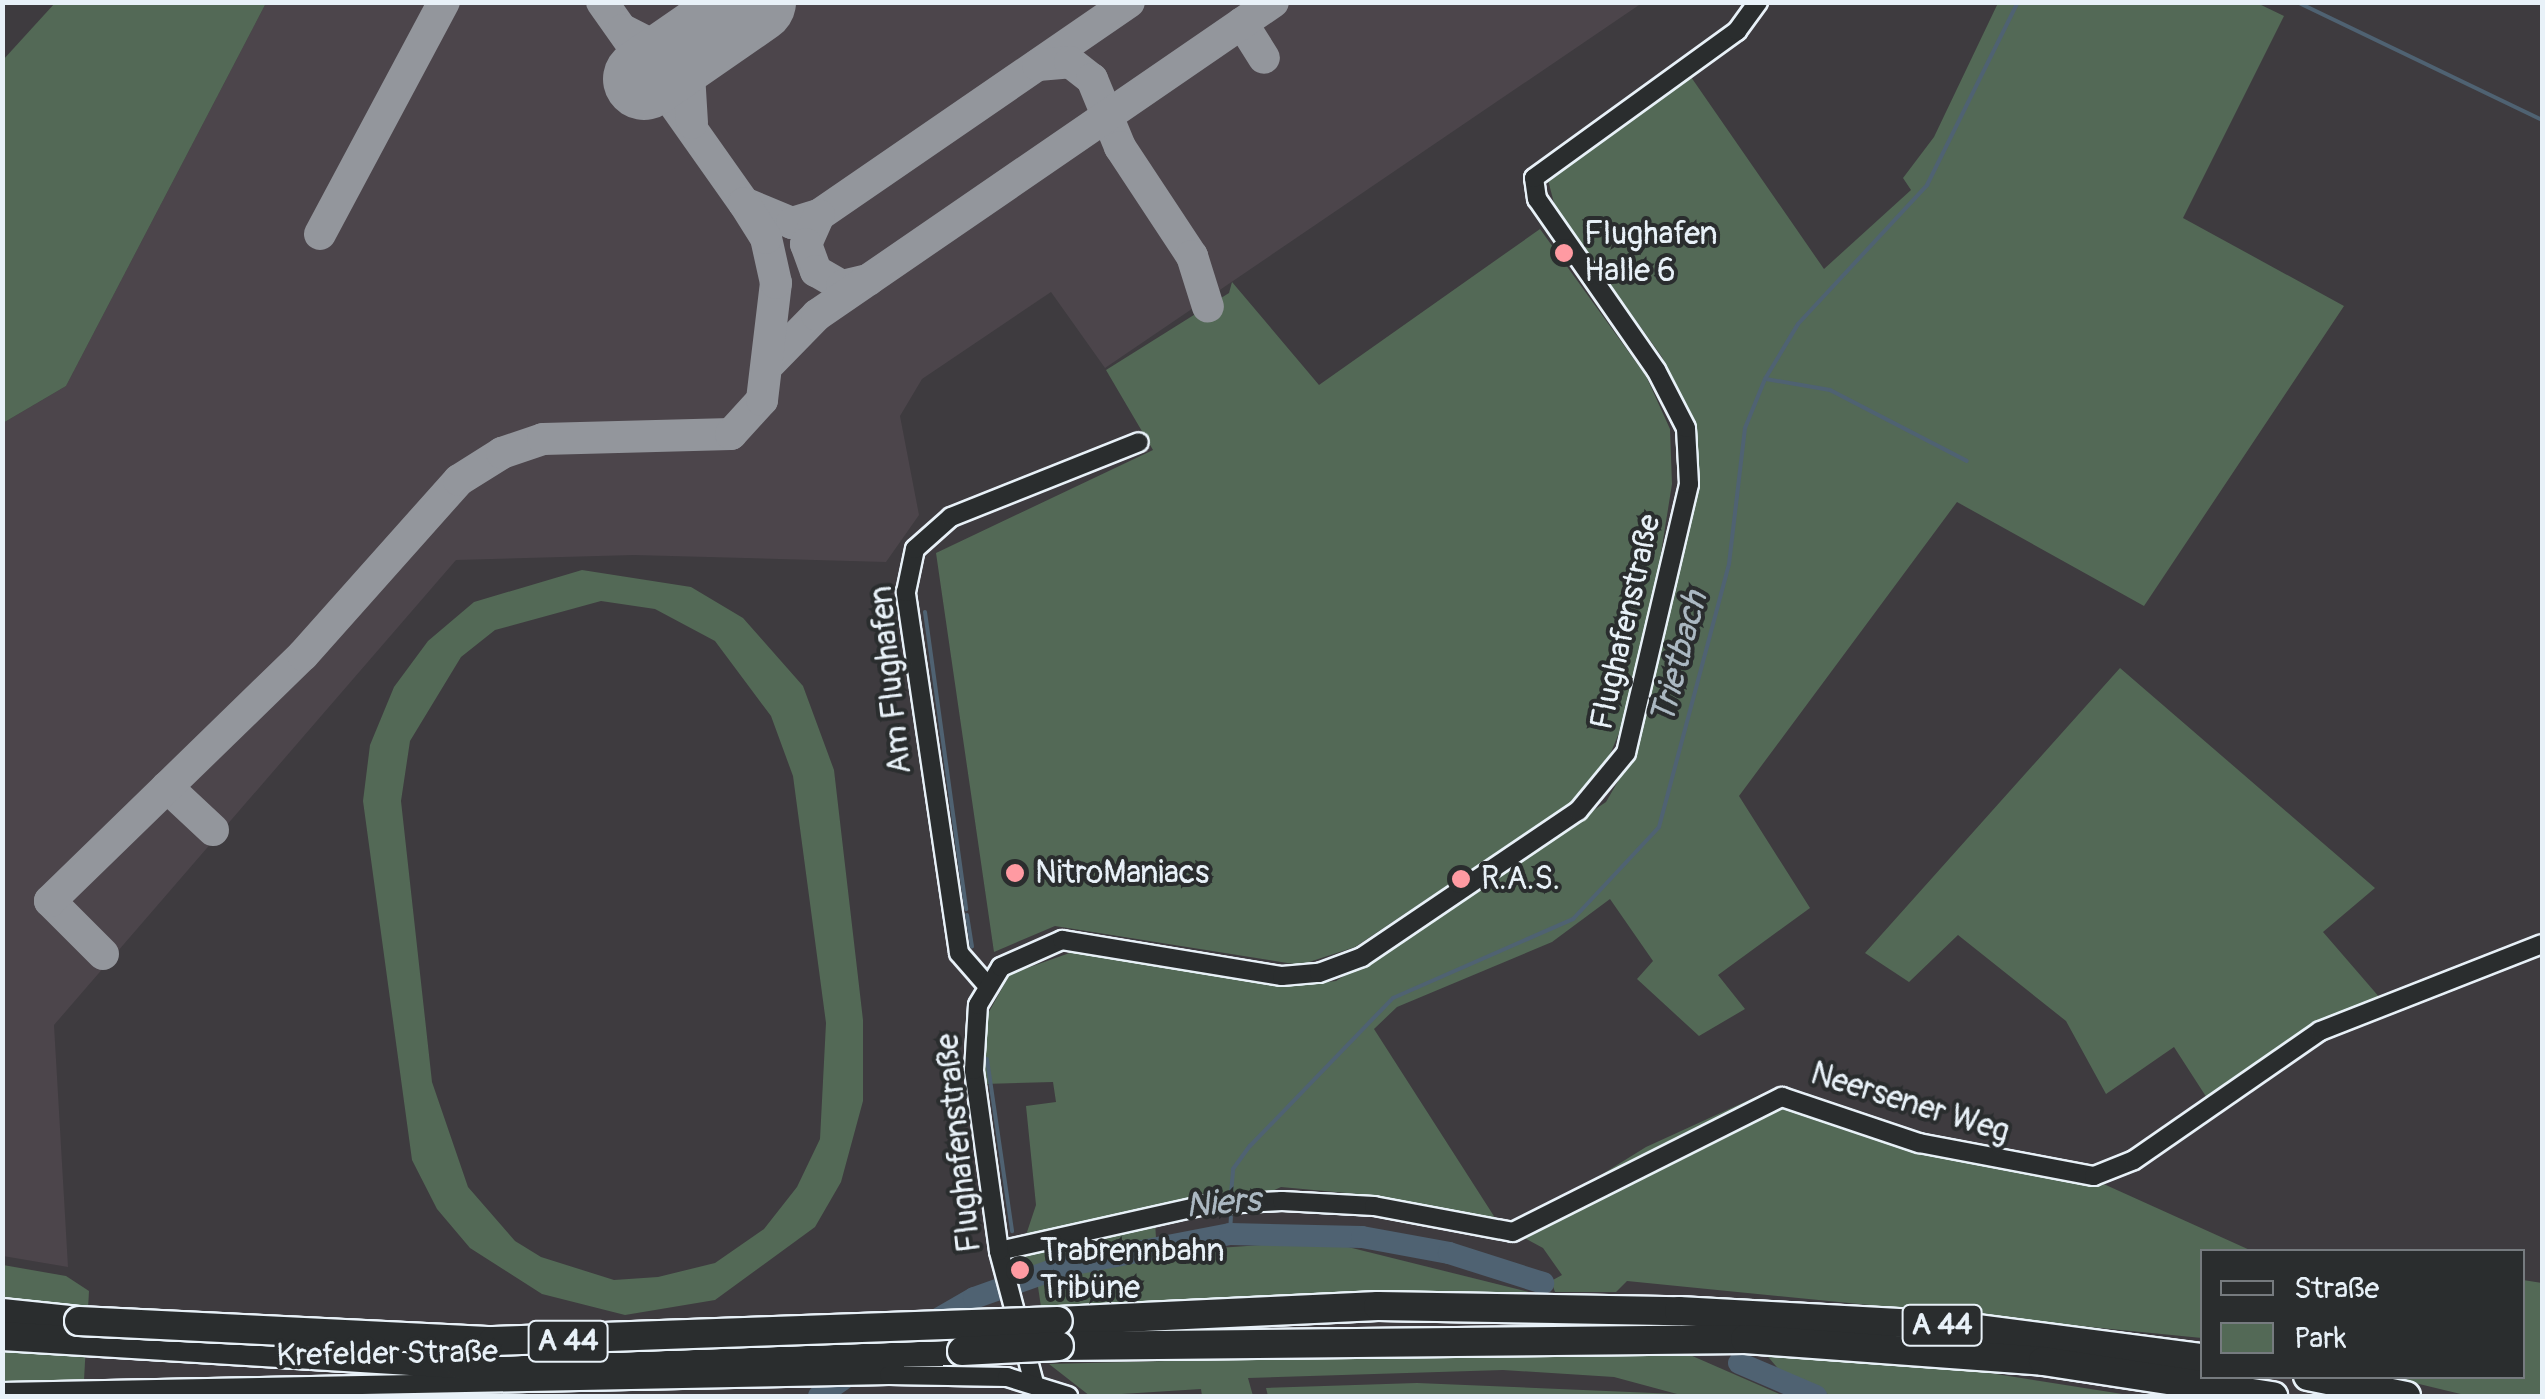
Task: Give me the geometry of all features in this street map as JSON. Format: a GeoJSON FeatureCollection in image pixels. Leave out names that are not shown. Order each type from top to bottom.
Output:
{"type":"FeatureCollection","features":[{"type":"Feature","properties":{"kind":"highway","name":"A 44"},"geometry":{"type":"LineString","coordinates":[[2,1336],[79,1333],[538,1364],[1058,1334],[1378,1306],[1679,1311],[1954,1326],[2200,1358]]}},
{"type":"Feature","properties":{"kind":"highway","name":"A 44"},"geometry":{"type":"LineString","coordinates":[[2,1313],[79,1333]]}},
{"type":"Feature","properties":{"kind":"highway","name":"A 44"},"geometry":{"type":"LineString","coordinates":[[1058,1334],[1628,1336],[2043,1361],[2274,1396]]}},
{"type":"Feature","properties":{"kind":"highway"},"geometry":{"type":"LineString","coordinates":[[2043,1361],[2164,1396]]}},
{"type":"Feature","properties":{"kind":"highway"},"geometry":{"type":"LineString","coordinates":[[2323,1379],[2406,1396]]}},
{"type":"Feature","properties":{"kind":"street","name":"Flughafenstraße"},"geometry":{"type":"LineString","coordinates":[[1034,1383],[1001,1258],[974,1070],[973,1028],[986,984],[1020,952],[1062,940],[1282,976],[1319,973],[1362,957],[1459,894],[1578,811],[1614,775],[1643,698],[1690,456],[1673,398],[1537,199],[1534,178],[1737,31],[1758,2]]}},
{"type":"Feature","properties":{"kind":"street","name":"Am Flughafen"},"geometry":{"type":"LineString","coordinates":[[986,984],[958,953],[906,592],[915,549],[950,516],[1138,442]]}},
{"type":"Feature","properties":{"kind":"street","name":"Neersener Weg"},"geometry":{"type":"LineString","coordinates":[[1001,1258],[1204,1205],[1282,1202],[1374,1206],[1512,1232],[1782,1097],[1919,1143],[2094,1176],[2134,1160],[2320,1031],[2542,944]]}},
{"type":"Feature","properties":{"kind":"street","name":"Krefelder Straße"},"geometry":{"type":"LineString","coordinates":[[2,1392],[636,1389],[778,1377],[882,1375],[1034,1383],[1068,1396]]}},
{"type":"Feature","properties":{"kind":"street"},"geometry":{"type":"LineString","coordinates":[[767,1396],[778,1377]]}},
{"type":"Feature","properties":{"kind":"shaded area"},"geometry":{"type":"Polygon","coordinates":[[[266,3],[1642,3],[1105,368],[1051,292],[922,379],[900,416],[919,515],[886,562],[634,555],[456,560],[54,1025],[68,1267],[3,1256],[3,423],[66,386],[266,3]]]}},
{"type":"Feature","properties":{"kind":"green space"},"geometry":{"type":"Polygon","coordinates":[[[55,3],[266,3],[66,386],[3,423],[3,60],[55,3]]]}},
{"type":"Feature","properties":{"kind":"green space"},"geometry":{"type":"Polygon","coordinates":[[[1998,3],[2257,3],[2284,16],[2183,218],[2344,306],[2144,606],[1957,502],[1739,796],[1810,908],[1718,975],[1745,1009],[1699,1036],[1637,979],[1653,961],[1610,899],[1552,942],[1397,1007],[1374,1029],[1499,1224],[1379,1196],[1281,1187],[1229,1211],[1155,1222],[1156,1238],[1024,1277],[1020,1253],[1036,1205],[1026,1106],[1056,1102],[1053,1082],[983,1084],[985,1019],[1010,974],[1078,950],[1284,986],[1336,981],[1606,802],[1629,762],[1696,497],[1696,434],[1662,357],[1555,207],[1547,176],[1691,77],[1824,269],[1911,190],[1903,178],[1934,137],[1998,3]]]}},
{"type":"Feature","properties":{"kind":"green space"},"geometry":{"type":"Polygon","coordinates":[[[1540,229],[1646,376],[1670,429],[1672,484],[1657,578],[1626,716],[1604,769],[1572,802],[1355,947],[1300,965],[1055,926],[994,952],[936,553],[1153,450],[1106,370],[1229,293],[1232,282],[1319,385],[1540,229]]]}},
{"type":"Feature","properties":{"kind":"green space"},"geometry":{"type":"Polygon","coordinates":[[[582,570],[691,587],[743,618],[803,686],[834,770],[863,1020],[863,1101],[841,1182],[815,1227],[715,1300],[625,1315],[542,1294],[470,1248],[437,1209],[412,1160],[363,801],[370,745],[394,687],[428,641],[474,602],[582,570]],[[601,601],[495,630],[461,657],[410,741],[401,801],[432,1082],[468,1187],[515,1241],[541,1257],[614,1280],[658,1277],[715,1263],[764,1229],[797,1187],[820,1139],[826,1023],[793,776],[771,716],[715,641],[655,609],[601,601]]]}},
{"type":"Feature","properties":{"kind":"green space"},"geometry":{"type":"Polygon","coordinates":[[[2120,668],[2375,888],[2323,932],[2393,1013],[2348,1025],[2216,1112],[2174,1047],[2106,1094],[2066,1021],[1958,935],[1909,982],[1865,953],[2120,668]]]}},
{"type":"Feature","properties":{"kind":"green space"},"geometry":{"type":"Polygon","coordinates":[[[1807,1093],[1895,1128],[2066,1167],[2248,1249],[2200,1249],[2200,1338],[1627,1281],[1616,1292],[1555,1292],[1551,1281],[1562,1275],[1543,1248],[1499,1224],[1525,1222],[1646,1147],[1762,1094],[1807,1093]]]}},
{"type":"Feature","properties":{"kind":"green space"},"geometry":{"type":"Polygon","coordinates":[[[1288,1243],[1348,1247],[1529,1292],[1041,1307],[1037,1280],[1073,1268],[1147,1253],[1288,1243]]]}},
{"type":"Feature","properties":{"kind":"green space"},"geometry":{"type":"Polygon","coordinates":[[[3,1265],[66,1276],[89,1291],[84,1380],[3,1382],[3,1265]]]}},
{"type":"Feature","properties":{"kind":"green space"},"geometry":{"type":"Polygon","coordinates":[[[2525,1280],[2542,1283],[2542,1396],[2469,1396],[2398,1379],[2525,1379],[2525,1280]]]}},
{"type":"Feature","properties":{"kind":"green space"},"geometry":{"type":"Polygon","coordinates":[[[1674,1348],[1784,1396],[1268,1396],[1266,1388],[1417,1383],[1677,1394],[1614,1377],[1503,1370],[1248,1378],[1253,1396],[1202,1396],[1201,1389],[1090,1396],[1049,1364],[1674,1348]]]}},
{"type":"Feature","properties":{"kind":"green space"},"geometry":{"type":"Polygon","coordinates":[[[1763,1351],[1926,1363],[2135,1396],[1832,1396],[1781,1372],[1763,1351]]]}},
{"type":"Feature","properties":{"kind":"waterway","name":"Trietbach"},"geometry":{"type":"LineString","coordinates":[[1231,1194],[1233,1169],[1250,1146],[1393,998],[1573,919],[1659,827],[1729,564],[1745,428],[1765,379],[1798,324],[1927,185],[2018,2]]}},
{"type":"Feature","properties":{"kind":"waterway"},"geometry":{"type":"LineString","coordinates":[[2297,2],[2542,120]]}},
{"type":"Feature","properties":{"kind":"waterway"},"geometry":{"type":"LineString","coordinates":[[1766,379],[1830,390],[1967,461]]}},
{"type":"Feature","properties":{"kind":"waterway"},"geometry":{"type":"LineString","coordinates":[[925,612],[966,909]]}},
{"type":"Feature","properties":{"kind":"waterway"},"geometry":{"type":"LineString","coordinates":[[967,915],[972,947]]}},
{"type":"Feature","properties":{"kind":"waterway"},"geometry":{"type":"LineString","coordinates":[[987,1059],[1012,1231]]}},
{"type":"Feature","properties":{"kind":"waterway","name":"Trietbach"},"geometry":{"type":"LineString","coordinates":[[1230,1234],[1231,1217]]}},
{"type":"Feature","properties":{"kind":"waterway","name":"Trietbach"},"geometry":{"type":"LineString","coordinates":[[924,1327],[974,1298],[1064,1266],[1230,1234],[1362,1237],[1449,1253],[1543,1283]]}},
{"type":"Feature","properties":{"kind":"waterway","name":"Niers"},"geometry":{"type":"LineString","coordinates":[[1739,1363],[1816,1396]]}},
{"type":"Feature","properties":{"kind":"waterway","name":"Niers"},"geometry":{"type":"LineString","coordinates":[[819,1396],[859,1368]]}},
{"type":"Feature","properties":{"kind":"taxiway"},"geometry":{"type":"LineString","coordinates":[[320,234],[444,2]]}},
{"type":"Feature","properties":{"kind":"taxiway"},"geometry":{"type":"LineString","coordinates":[[602,2],[744,203],[792,223],[819,215],[1129,2]]}},
{"type":"Feature","properties":{"kind":"taxiway"},"geometry":{"type":"LineString","coordinates":[[771,362],[817,315],[1273,2]]}},
{"type":"Feature","properties":{"kind":"taxiway"},"geometry":{"type":"LineString","coordinates":[[1242,23],[1264,58]]}},
{"type":"Feature","properties":{"kind":"taxiway"},"geometry":{"type":"LineString","coordinates":[[623,30],[657,47],[712,32]]}},
{"type":"Feature","properties":{"kind":"taxiway"},"geometry":{"type":"LineString","coordinates":[[692,123],[689,74],[712,32]]}},
{"type":"Feature","properties":{"kind":"taxiway"},"geometry":{"type":"LineString","coordinates":[[1038,65],[1070,62],[1092,79],[1120,147],[1192,256],[1208,307]]}},
{"type":"Feature","properties":{"kind":"taxiway"},"geometry":{"type":"LineString","coordinates":[[103,954],[50,901],[303,655],[459,480],[502,453],[543,439],[731,434],[762,400],[776,283],[766,238],[744,203]]}},
{"type":"Feature","properties":{"kind":"taxiway"},"geometry":{"type":"LineString","coordinates":[[819,215],[806,244],[816,271],[842,286],[868,280]]}},
{"type":"Feature","properties":{"kind":"taxiway"},"geometry":{"type":"LineString","coordinates":[[167,787],[213,830]]}},
{"type":"Feature","properties":{"kind":"runway"},"geometry":{"type":"LineString","coordinates":[[644,79],[755,2]]}},
{"type":"Feature","properties":{"kind":"place","name":"Flughafen Halle 6"},"geometry":{"type":"Point","coordinates":[1564,253]}},
{"type":"Feature","properties":{"kind":"place","name":"NitroManiacs"},"geometry":{"type":"Point","coordinates":[1015,873]}},
{"type":"Feature","properties":{"kind":"place","name":"R.A.S."},"geometry":{"type":"Point","coordinates":[1461,879]}},
{"type":"Feature","properties":{"kind":"place","name":"Trabrennbahn Tribüne"},"geometry":{"type":"Point","coordinates":[1020,1270]}}]}
